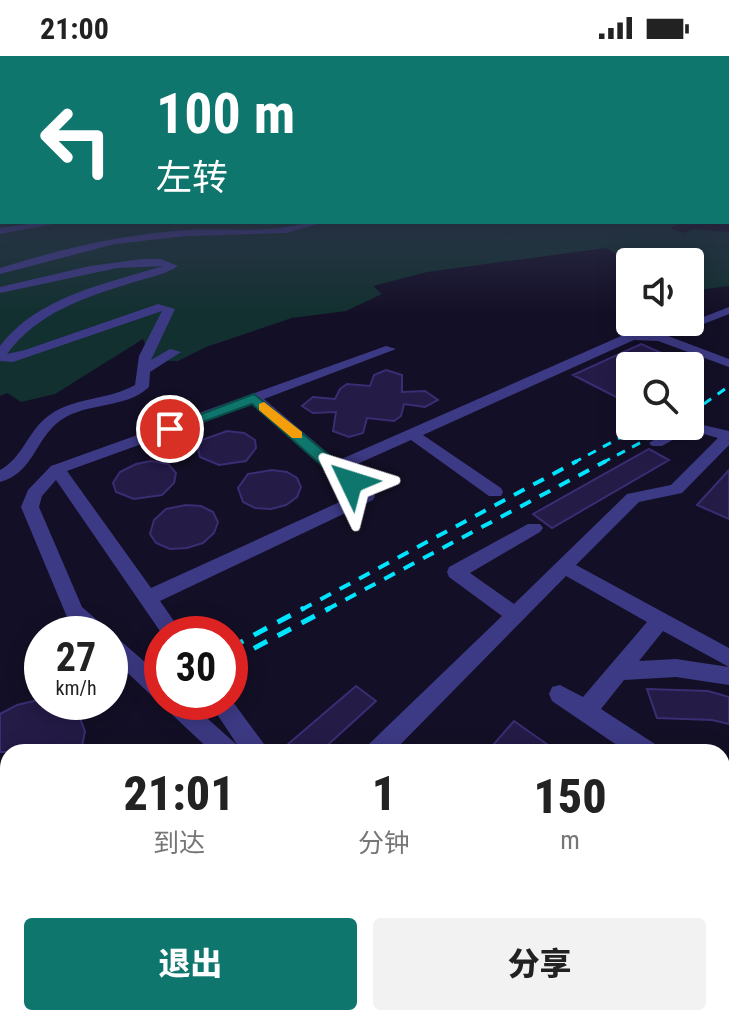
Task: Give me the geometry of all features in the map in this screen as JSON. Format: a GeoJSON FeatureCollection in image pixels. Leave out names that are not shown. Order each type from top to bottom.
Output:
{"type":"FeatureCollection","features":[{"type":"Feature","properties":{"kind":"street"},"geometry":{"type":"LineString","coordinates":[[0,231],[44,224]]}},
{"type":"Feature","properties":{"kind":"street"},"geometry":{"type":"LineString","coordinates":[[250,224],[280,224]]}},
{"type":"Feature","properties":{"kind":"street"},"geometry":{"type":"LineString","coordinates":[[0,271],[75,249],[121,240],[187,233],[279,233],[311,224]]}},
{"type":"Feature","properties":{"kind":"street"},"geometry":{"type":"LineString","coordinates":[[0,290],[99,268],[162,262],[173,266],[119,281],[44,314],[0,356]]}},
{"type":"Feature","properties":{"kind":"street"},"geometry":{"type":"LineString","coordinates":[[0,356],[13,358],[30,353],[158,307],[165,307],[169,313],[145,356],[143,384],[138,390],[74,405],[38,431],[21,464],[0,477]]}},
{"type":"Feature","properties":{"kind":"street"},"geometry":{"type":"LineString","coordinates":[[704,320],[729,310]]}},
{"type":"Feature","properties":{"kind":"street"},"geometry":{"type":"LineString","coordinates":[[335,468],[632,336],[660,337],[729,363]]}},
{"type":"Feature","properties":{"kind":"street"},"geometry":{"type":"LineString","coordinates":[[79,616],[74,612],[30,507],[34,494],[57,469],[390,349]]}},
{"type":"Feature","properties":{"kind":"street"},"geometry":{"type":"LineString","coordinates":[[142,371],[175,352]]}},
{"type":"Feature","properties":{"kind":"street"},"geometry":{"type":"LineString","coordinates":[[148,598],[367,496],[254,398]]}},
{"type":"Feature","properties":{"kind":"street"},"geometry":{"type":"LineString","coordinates":[[385,744],[633,498],[676,489],[729,436],[704,430]]}},
{"type":"Feature","properties":{"kind":"street"},"geometry":{"type":"LineString","coordinates":[[412,434],[495,492]]}},
{"type":"Feature","properties":{"kind":"street"},"geometry":{"type":"LineString","coordinates":[[657,443],[662,440]]}},
{"type":"Feature","properties":{"kind":"street"},"geometry":{"type":"LineString","coordinates":[[57,469],[160,616]]}},
{"type":"Feature","properties":{"kind":"street"},"geometry":{"type":"LineString","coordinates":[[515,615],[456,572],[534,528]]}},
{"type":"Feature","properties":{"kind":"street"},"geometry":{"type":"LineString","coordinates":[[564,567],[729,658]]}},
{"type":"Feature","properties":{"kind":"street"},"geometry":{"type":"LineString","coordinates":[[585,711],[660,620]]}},
{"type":"Feature","properties":{"kind":"street"},"geometry":{"type":"LineString","coordinates":[[128,660],[144,674]]}},
{"type":"Feature","properties":{"kind":"street"},"geometry":{"type":"LineString","coordinates":[[618,671],[676,668],[729,676]]}},
{"type":"Feature","properties":{"kind":"street"},"geometry":{"type":"LineString","coordinates":[[560,694],[635,744]]}},
{"type":"Feature","properties":{"kind":"street"},"geometry":{"type":"LineString","coordinates":[[193,720],[219,744]]}},
{"type":"Feature","properties":{"kind":"street"},"geometry":{"type":"LineString","coordinates":[[233,720],[250,744]]}},
{"type":"Feature","properties":{"kind":"green space"},"geometry":{"type":"Polygon","coordinates":[[[0,224],[678,224],[670,228],[684,233],[693,229],[729,232],[729,286],[704,289],[704,248],[616,248],[616,254],[606,248],[427,272],[373,286],[382,294],[346,311],[292,318],[206,347],[178,361],[151,360],[143,339],[55,394],[21,402],[7,393],[0,396],[0,224]]]}},
{"type":"Feature","properties":{"kind":"building"},"geometry":{"type":"Polygon","coordinates":[[[641,344],[659,352],[623,352],[641,344]]]}},
{"type":"Feature","properties":{"kind":"building"},"geometry":{"type":"Polygon","coordinates":[[[616,355],[616,397],[573,375],[616,355]]]}},
{"type":"Feature","properties":{"kind":"building"},"geometry":{"type":"Polygon","coordinates":[[[386,370],[402,375],[402,392],[425,391],[438,400],[425,407],[404,404],[401,416],[394,421],[367,418],[363,433],[349,437],[333,431],[336,412],[313,413],[302,406],[313,397],[335,399],[347,384],[370,386],[374,375],[386,370]]]}},
{"type":"Feature","properties":{"kind":"building"},"geometry":{"type":"Polygon","coordinates":[[[227,431],[244,433],[255,440],[256,448],[246,461],[219,465],[200,457],[198,449],[202,440],[227,431]]]}},
{"type":"Feature","properties":{"kind":"building"},"geometry":{"type":"Polygon","coordinates":[[[649,449],[669,460],[552,528],[533,514],[649,449]]]}},
{"type":"Feature","properties":{"kind":"building"},"geometry":{"type":"Polygon","coordinates":[[[151,461],[168,464],[176,473],[174,483],[162,495],[134,499],[116,492],[113,483],[120,472],[151,461]]]}},
{"type":"Feature","properties":{"kind":"building"},"geometry":{"type":"Polygon","coordinates":[[[272,470],[287,472],[297,478],[301,487],[297,497],[286,505],[271,509],[255,508],[243,502],[238,488],[248,474],[272,470]]]}},
{"type":"Feature","properties":{"kind":"building"},"geometry":{"type":"Polygon","coordinates":[[[729,470],[729,519],[697,505],[729,470]]]}},
{"type":"Feature","properties":{"kind":"building"},"geometry":{"type":"Polygon","coordinates":[[[201,506],[213,512],[218,522],[214,533],[203,543],[187,548],[170,549],[156,543],[150,534],[154,520],[166,509],[201,506]]]}},
{"type":"Feature","properties":{"kind":"building"},"geometry":{"type":"Polygon","coordinates":[[[356,686],[376,701],[329,744],[288,744],[356,686]]]}},
{"type":"Feature","properties":{"kind":"building"},"geometry":{"type":"Polygon","coordinates":[[[647,689],[708,691],[729,697],[729,724],[712,720],[657,718],[647,689]]]}},
{"type":"Feature","properties":{"kind":"building"},"geometry":{"type":"Polygon","coordinates":[[[24,703],[24,720],[81,720],[85,731],[83,744],[0,744],[0,714],[24,703]]]}},
{"type":"Feature","properties":{"kind":"building"},"geometry":{"type":"Polygon","coordinates":[[[514,721],[547,744],[494,744],[514,721]]]}},
{"type":"Feature","properties":{"kind":"railway"},"geometry":{"type":"LineString","coordinates":[[704,404],[729,386]]}},
{"type":"Feature","properties":{"kind":"railway"},"geometry":{"type":"LineString","coordinates":[[573,463],[616,440]]}},
{"type":"Feature","properties":{"kind":"railway"},"geometry":{"type":"LineString","coordinates":[[602,463],[646,440]]}},
{"type":"Feature","properties":{"kind":"railway"},"geometry":{"type":"LineString","coordinates":[[301,610],[577,461]]}},
{"type":"Feature","properties":{"kind":"railway"},"geometry":{"type":"LineString","coordinates":[[326,610],[606,461]]}},
{"type":"Feature","properties":{"kind":"railway"},"geometry":{"type":"LineString","coordinates":[[248,638],[304,608]]}},
{"type":"Feature","properties":{"kind":"railway"},"geometry":{"type":"LineString","coordinates":[[248,651],[330,608]]}},
{"type":"Feature","properties":{"kind":"slow traffic"},"geometry":{"type":"LineString","coordinates":[[264,407],[297,435]]}},
{"type":"Feature","properties":{"kind":"route"},"geometry":{"type":"LineString","coordinates":[[170,429],[254,398],[351,482]]}}]}
